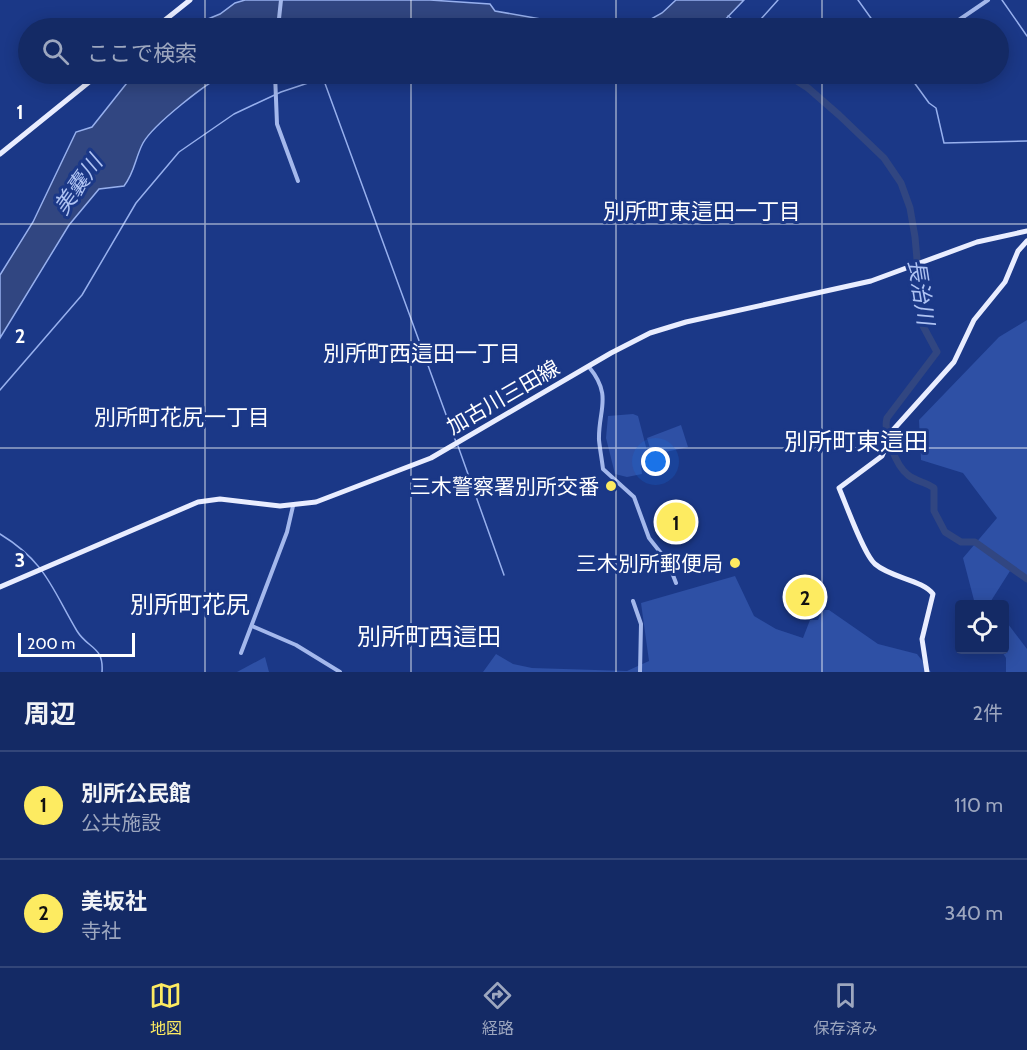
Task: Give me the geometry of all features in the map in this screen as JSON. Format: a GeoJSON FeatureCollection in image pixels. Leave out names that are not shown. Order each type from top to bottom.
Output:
{"type":"FeatureCollection","features":[{"type":"Feature","properties":{"kind":"main road"},"geometry":{"type":"LineString","coordinates":[[168,18],[190,0]]}},
{"type":"Feature","properties":{"kind":"main road"},"geometry":{"type":"LineString","coordinates":[[0,154],[87,84]]}},
{"type":"Feature","properties":{"kind":"main road","name":"加古川三田線"},"geometry":{"type":"LineString","coordinates":[[0,587],[203,500],[220,499],[293,506],[316,502],[421,463],[634,341],[672,326],[858,285],[977,242],[1027,231]]}},
{"type":"Feature","properties":{"kind":"main road"},"geometry":{"type":"LineString","coordinates":[[927,672],[922,639],[934,599],[933,594],[924,586],[895,576],[872,562],[839,488],[878,460],[906,413],[954,363],[974,320],[1005,282],[1018,251],[1027,241]]}},
{"type":"Feature","properties":{"kind":"street"},"geometry":{"type":"LineString","coordinates":[[279,18],[281,0]]}},
{"type":"Feature","properties":{"kind":"street"},"geometry":{"type":"LineString","coordinates":[[962,18],[988,0]]}},
{"type":"Feature","properties":{"kind":"street"},"geometry":{"type":"LineString","coordinates":[[274,84],[277,124],[298,181]]}},
{"type":"Feature","properties":{"kind":"street"},"geometry":{"type":"LineString","coordinates":[[589,367],[604,404],[599,439],[603,469],[634,497],[649,538],[668,562],[676,583]]}},
{"type":"Feature","properties":{"kind":"street"},"geometry":{"type":"LineString","coordinates":[[241,653],[293,515],[293,506]]}},
{"type":"Feature","properties":{"kind":"street"},"geometry":{"type":"LineString","coordinates":[[633,601],[641,624],[640,672]]}},
{"type":"Feature","properties":{"kind":"street"},"geometry":{"type":"LineString","coordinates":[[252,626],[296,645],[340,672]]}},
{"type":"Feature","properties":{"kind":"shaded area"},"geometry":{"type":"Polygon","coordinates":[[[1027,320],[1027,579],[1010,571],[992,600],[974,600],[963,558],[997,518],[963,473],[921,460],[919,420],[999,337],[1027,320]]]}},
{"type":"Feature","properties":{"kind":"shaded area"},"geometry":{"type":"Polygon","coordinates":[[[633,414],[638,416],[651,466],[641,465],[642,474],[627,477],[615,474],[606,438],[608,416],[633,414]]]}},
{"type":"Feature","properties":{"kind":"shaded area"},"geometry":{"type":"Polygon","coordinates":[[[681,425],[688,447],[652,455],[647,438],[681,425]]]}},
{"type":"Feature","properties":{"kind":"shaded area"},"geometry":{"type":"Polygon","coordinates":[[[735,576],[754,616],[776,629],[803,638],[810,620],[818,620],[822,610],[829,610],[878,644],[917,654],[931,672],[483,672],[496,654],[513,664],[532,668],[627,671],[649,661],[641,603],[735,576]]]}},
{"type":"Feature","properties":{"kind":"shaded area"},"geometry":{"type":"Polygon","coordinates":[[[1009,625],[1027,649],[1027,672],[1006,672],[1006,658],[1004,654],[1009,654],[1009,625]]]}},
{"type":"Feature","properties":{"kind":"shaded area"},"geometry":{"type":"Polygon","coordinates":[[[265,657],[269,672],[237,672],[265,657]]]}},
{"type":"Feature","properties":{"kind":"water"},"geometry":{"type":"Polygon","coordinates":[[[245,0],[430,0],[490,4],[495,11],[535,18],[210,18],[235,3],[245,0]]]}},
{"type":"Feature","properties":{"kind":"water"},"geometry":{"type":"Polygon","coordinates":[[[676,0],[744,0],[727,18],[653,18],[676,0]]]}},
{"type":"Feature","properties":{"kind":"water","name":"美嚢川"},"geometry":{"type":"Polygon","coordinates":[[[126,84],[209,84],[181,105],[149,135],[143,143],[124,186],[99,189],[69,225],[0,338],[0,275],[33,222],[76,132],[92,127],[126,84]]]}},
{"type":"Feature","properties":{"kind":"waterway"},"geometry":{"type":"LineString","coordinates":[[762,18],[778,0]]}},
{"type":"Feature","properties":{"kind":"waterway"},"geometry":{"type":"LineString","coordinates":[[858,0],[871,18]]}},
{"type":"Feature","properties":{"kind":"waterway"},"geometry":{"type":"LineString","coordinates":[[1002,0],[1027,36]]}},
{"type":"Feature","properties":{"kind":"waterway"},"geometry":{"type":"LineString","coordinates":[[0,390],[82,295],[136,203],[179,152],[234,114],[281,92],[305,84]]}},
{"type":"Feature","properties":{"kind":"waterway"},"geometry":{"type":"LineString","coordinates":[[325,84],[456,442]]}},
{"type":"Feature","properties":{"kind":"waterway","name":"長治川"},"geometry":{"type":"LineString","coordinates":[[802,84],[839,115],[884,158],[901,183],[910,208],[923,326],[937,352],[887,418],[887,432],[895,457],[908,475],[934,488],[934,511],[945,532],[961,542],[975,542],[1027,579]]}},
{"type":"Feature","properties":{"kind":"waterway"},"geometry":{"type":"LineString","coordinates":[[915,84],[929,103],[936,108],[944,143],[1027,141]]}},
{"type":"Feature","properties":{"kind":"waterway"},"geometry":{"type":"LineString","coordinates":[[458,446],[504,575]]}},
{"type":"Feature","properties":{"kind":"waterway"},"geometry":{"type":"LineString","coordinates":[[0,534],[15,544],[38,566],[81,637],[98,652],[102,672]]}},
{"type":"Feature","properties":{"kind":"place","name":"三木警察署別所交番"},"geometry":{"type":"Point","coordinates":[611,486]}},
{"type":"Feature","properties":{"kind":"place","name":"別所公民館"},"geometry":{"type":"Point","coordinates":[676,522]}},
{"type":"Feature","properties":{"kind":"place","name":"三木別所郵便局"},"geometry":{"type":"Point","coordinates":[735,563]}},
{"type":"Feature","properties":{"kind":"place","name":"美坂社"},"geometry":{"type":"Point","coordinates":[805,597]}},
{"type":"Feature","properties":{"kind":"district","name":"別所町東這田一丁目"},"geometry":{"type":"Point","coordinates":[702,211]}},
{"type":"Feature","properties":{"kind":"district","name":"別所町西這田一丁目"},"geometry":{"type":"Point","coordinates":[422,353]}},
{"type":"Feature","properties":{"kind":"district","name":"別所町花尻一丁目"},"geometry":{"type":"Point","coordinates":[182,417]}},
{"type":"Feature","properties":{"kind":"district","name":"別所町東這田"},"geometry":{"type":"Point","coordinates":[856,441]}},
{"type":"Feature","properties":{"kind":"district","name":"別所町花尻"},"geometry":{"type":"Point","coordinates":[190,604]}},
{"type":"Feature","properties":{"kind":"district","name":"別所町西這田"},"geometry":{"type":"Point","coordinates":[429,636]}}]}
